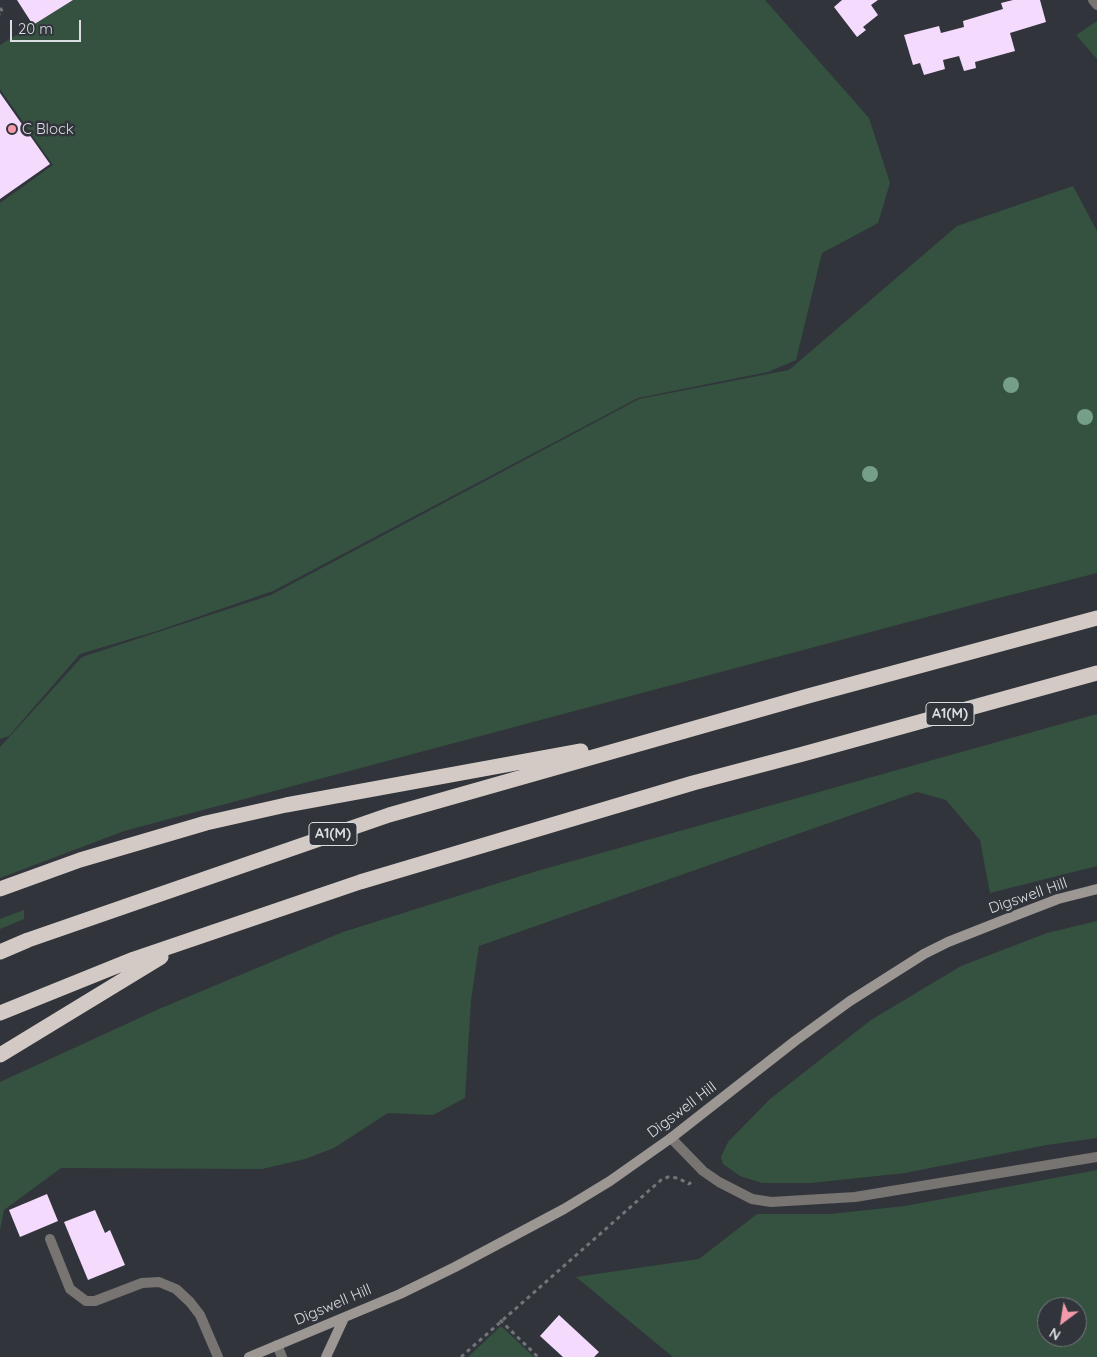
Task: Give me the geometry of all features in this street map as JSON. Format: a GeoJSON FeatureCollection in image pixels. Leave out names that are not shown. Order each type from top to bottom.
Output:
{"type":"FeatureCollection","features":[{"type":"Feature","properties":{"kind":"highway","name":"A1(M)"},"geometry":{"type":"LineString","coordinates":[[0,952],[28,940],[390,815],[671,735],[1097,618]]}},
{"type":"Feature","properties":{"kind":"highway","name":"A1(M)"},"geometry":{"type":"LineString","coordinates":[[0,1013],[134,959],[360,882],[693,783],[1097,673]]}},
{"type":"Feature","properties":{"kind":"highway","name":"A1(M)"},"geometry":{"type":"LineString","coordinates":[[0,889],[80,860],[206,823],[286,804],[671,735]]}},
{"type":"Feature","properties":{"kind":"highway","name":"A1(M)"},"geometry":{"type":"LineString","coordinates":[[0,1055],[185,942]]}},
{"type":"Feature","properties":{"kind":"main road","name":"Digswell Hill"},"geometry":{"type":"LineString","coordinates":[[249,1357],[344,1318],[455,1267],[504,1242],[610,1181],[670,1138],[822,1020],[874,984],[915,959],[980,928],[1058,900],[1097,889]]}},
{"type":"Feature","properties":{"kind":"main road"},"geometry":{"type":"LineString","coordinates":[[326,1357],[344,1318]]}},
{"type":"Feature","properties":{"kind":"street"},"geometry":{"type":"LineString","coordinates":[[1093,0],[1097,5]]}},
{"type":"Feature","properties":{"kind":"street"},"geometry":{"type":"LineString","coordinates":[[670,1138],[703,1171],[719,1182],[752,1200],[771,1202],[855,1197],[1097,1157]]}},
{"type":"Feature","properties":{"kind":"street"},"geometry":{"type":"LineString","coordinates":[[50,1239],[70,1289],[86,1301],[95,1301],[142,1283],[159,1282],[176,1289],[200,1315],[218,1357]]}},
{"type":"Feature","properties":{"kind":"street"},"geometry":{"type":"LineString","coordinates":[[277,1345],[282,1357]]}},
{"type":"Feature","properties":{"kind":"path"},"geometry":{"type":"LineString","coordinates":[[0,8],[3,12],[0,14]]}},
{"type":"Feature","properties":{"kind":"path"},"geometry":{"type":"LineString","coordinates":[[461,1357],[500,1320],[661,1180],[668,1177],[678,1178],[689,1184],[703,1171]]}},
{"type":"Feature","properties":{"kind":"path"},"geometry":{"type":"LineString","coordinates":[[500,1320],[538,1357]]}},
{"type":"Feature","properties":{"kind":"green space"},"geometry":{"type":"Polygon","coordinates":[[[73,0],[765,0],[869,118],[890,183],[878,223],[822,253],[796,360],[768,372],[638,398],[273,591],[157,631],[80,654],[9,736],[0,739],[0,203],[53,165],[0,89],[0,45],[73,0]]]}},
{"type":"Feature","properties":{"kind":"green space"},"geometry":{"type":"Polygon","coordinates":[[[1097,21],[1097,59],[1076,35],[1097,21]]]}},
{"type":"Feature","properties":{"kind":"green space"},"geometry":{"type":"Polygon","coordinates":[[[1073,186],[1097,231],[1097,573],[124,831],[0,878],[0,747],[82,657],[271,595],[639,399],[789,370],[957,226],[1073,186]]]}},
{"type":"Feature","properties":{"kind":"green space"},"geometry":{"type":"Polygon","coordinates":[[[1097,714],[1097,866],[990,893],[980,840],[946,800],[917,792],[479,946],[471,1000],[465,1098],[433,1115],[388,1113],[334,1148],[305,1159],[262,1169],[61,1168],[4,1210],[0,1230],[0,1082],[159,1009],[343,932],[537,871],[1097,714]]]}},
{"type":"Feature","properties":{"kind":"green space"},"geometry":{"type":"Polygon","coordinates":[[[24,910],[24,919],[0,929],[0,919],[24,910]]]}},
{"type":"Feature","properties":{"kind":"green space"},"geometry":{"type":"Polygon","coordinates":[[[1097,921],[1097,1138],[1047,1145],[905,1173],[811,1183],[762,1183],[740,1176],[723,1164],[721,1157],[728,1142],[770,1099],[871,1020],[961,966],[1047,933],[1097,921]]]}},
{"type":"Feature","properties":{"kind":"green space"},"geometry":{"type":"Polygon","coordinates":[[[1097,1170],[1097,1357],[673,1357],[576,1277],[699,1259],[757,1214],[830,1214],[905,1206],[1097,1170]]]}},
{"type":"Feature","properties":{"kind":"green space"},"geometry":{"type":"Polygon","coordinates":[[[501,1326],[534,1357],[468,1357],[501,1326]]]}},
{"type":"Feature","properties":{"kind":"building"},"geometry":{"type":"Polygon","coordinates":[[[17,0],[73,0],[33,25],[17,0]]]}},
{"type":"Feature","properties":{"kind":"building"},"geometry":{"type":"Polygon","coordinates":[[[842,0],[878,0],[871,5],[878,15],[863,27],[866,30],[857,37],[834,7],[842,0]]]}},
{"type":"Feature","properties":{"kind":"building"},"geometry":{"type":"Polygon","coordinates":[[[1013,0],[1040,0],[1046,22],[1010,33],[1015,51],[975,62],[976,68],[964,71],[959,56],[943,60],[945,69],[924,75],[920,63],[913,65],[904,35],[939,26],[941,33],[964,27],[963,21],[1003,9],[1001,3],[1013,0]]]}},
{"type":"Feature","properties":{"kind":"building","name":"C Block"},"geometry":{"type":"Polygon","coordinates":[[[0,93],[50,164],[0,199],[0,93]]]}},
{"type":"Feature","properties":{"kind":"building"},"geometry":{"type":"Polygon","coordinates":[[[47,1194],[58,1221],[20,1237],[9,1210],[47,1194]]]}},
{"type":"Feature","properties":{"kind":"building"},"geometry":{"type":"Polygon","coordinates":[[[95,1210],[105,1233],[110,1230],[125,1265],[88,1280],[64,1222],[95,1210]]]}},
{"type":"Feature","properties":{"kind":"building"},"geometry":{"type":"Polygon","coordinates":[[[559,1315],[599,1352],[594,1357],[563,1357],[540,1336],[559,1315]]]}},
{"type":"Feature","properties":{"kind":"place","name":"C Block"},"geometry":{"type":"Point","coordinates":[12,129]}}]}
